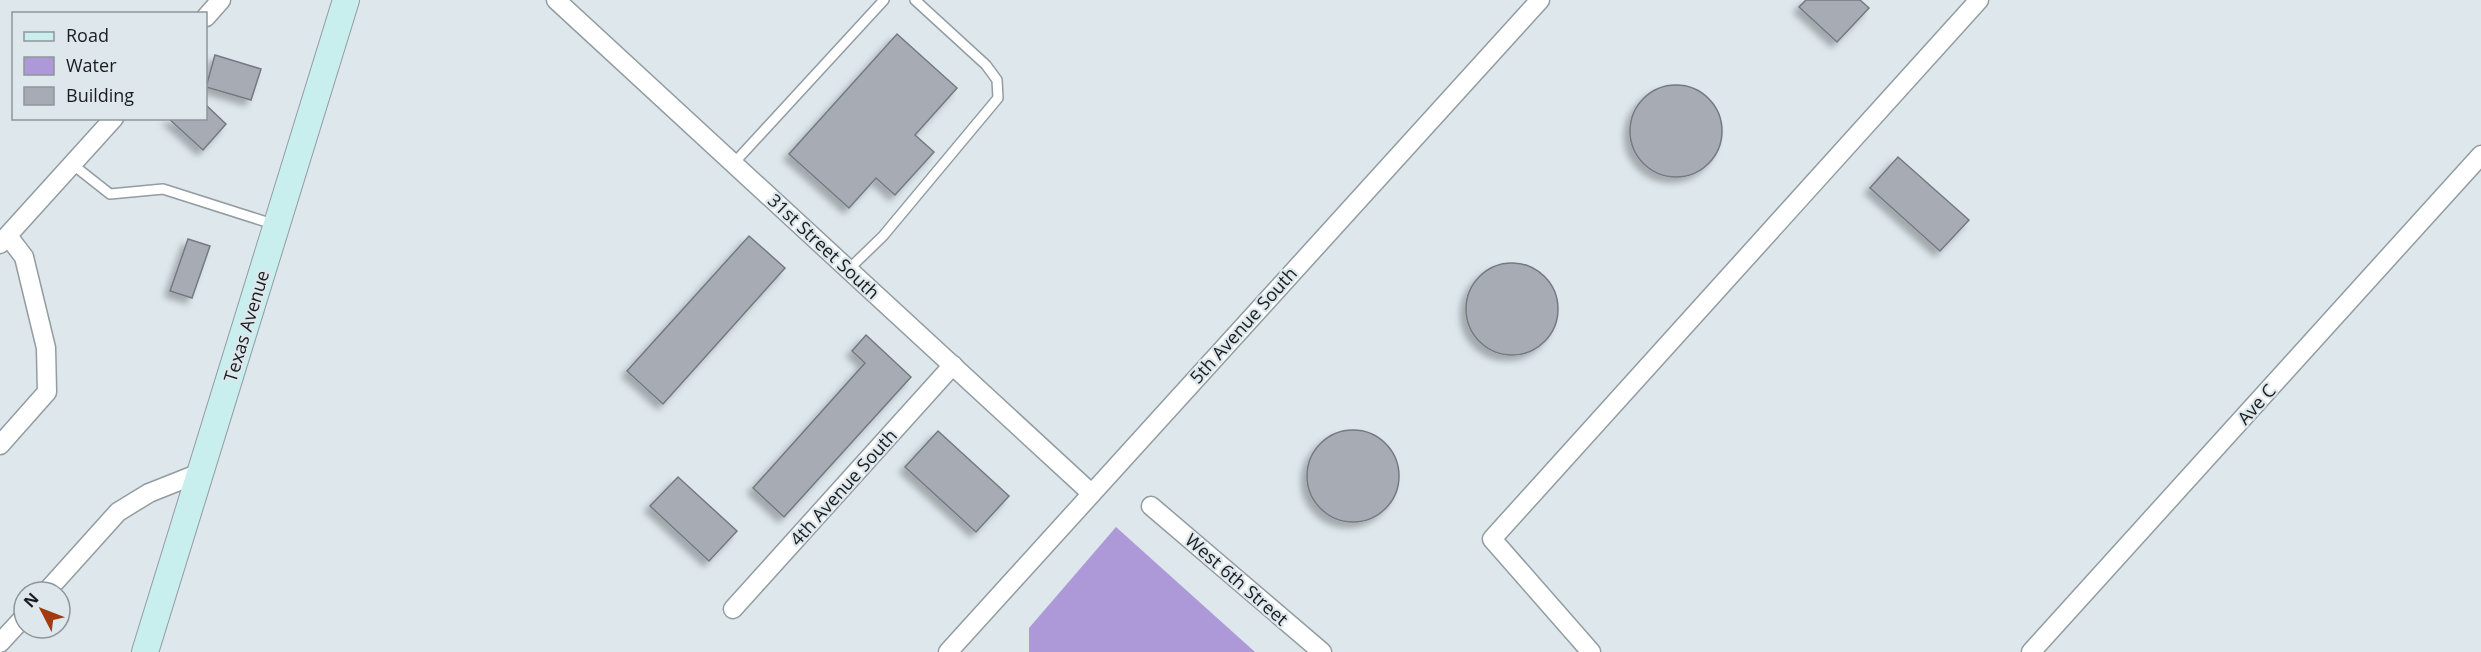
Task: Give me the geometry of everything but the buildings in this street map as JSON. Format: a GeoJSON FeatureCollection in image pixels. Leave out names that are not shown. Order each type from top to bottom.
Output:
{"type":"FeatureCollection","features":[{"type":"Feature","properties":{"kind":"main road","name":"Texas Avenue"},"geometry":{"type":"LineString","coordinates":[[145,652],[346,0]]}},
{"type":"Feature","properties":{"kind":"street"},"geometry":{"type":"LineString","coordinates":[[207,16],[221,0]]}},
{"type":"Feature","properties":{"kind":"street","name":"31st Street South"},"geometry":{"type":"LineString","coordinates":[[556,0],[1091,493]]}},
{"type":"Feature","properties":{"kind":"street","name":"5th Avenue South"},"geometry":{"type":"LineString","coordinates":[[948,652],[1540,0]]}},
{"type":"Feature","properties":{"kind":"street"},"geometry":{"type":"LineString","coordinates":[[1591,652],[1492,539],[1979,0]]}},
{"type":"Feature","properties":{"kind":"street"},"geometry":{"type":"LineString","coordinates":[[0,444],[47,392],[46,348],[24,257],[4,240],[112,120]]}},
{"type":"Feature","properties":{"kind":"street","name":"Ave C"},"geometry":{"type":"LineString","coordinates":[[2031,652],[2481,155]]}},
{"type":"Feature","properties":{"kind":"street","name":"4th Avenue South"},"geometry":{"type":"LineString","coordinates":[[733,609],[953,365]]}},
{"type":"Feature","properties":{"kind":"street"},"geometry":{"type":"LineString","coordinates":[[57,580],[118,512],[149,493],[201,472]]}},
{"type":"Feature","properties":{"kind":"street","name":"West 6th Street"},"geometry":{"type":"LineString","coordinates":[[1151,506],[1322,652]]}},
{"type":"Feature","properties":{"kind":"street"},"geometry":{"type":"LineString","coordinates":[[0,643],[12,630]]}},
{"type":"Feature","properties":{"kind":"lane"},"geometry":{"type":"LineString","coordinates":[[734,163],[884,0]]}},
{"type":"Feature","properties":{"kind":"lane"},"geometry":{"type":"LineString","coordinates":[[849,269],[883,236],[998,99],[997,80],[986,65],[915,0]]}},
{"type":"Feature","properties":{"kind":"lane"},"geometry":{"type":"LineString","coordinates":[[72,164],[110,194],[163,189],[277,225]]}},
{"type":"Feature","properties":{"kind":"water"},"geometry":{"type":"Polygon","coordinates":[[[1116,527],[1255,652],[1029,652],[1029,628],[1116,527]]]}}]}
